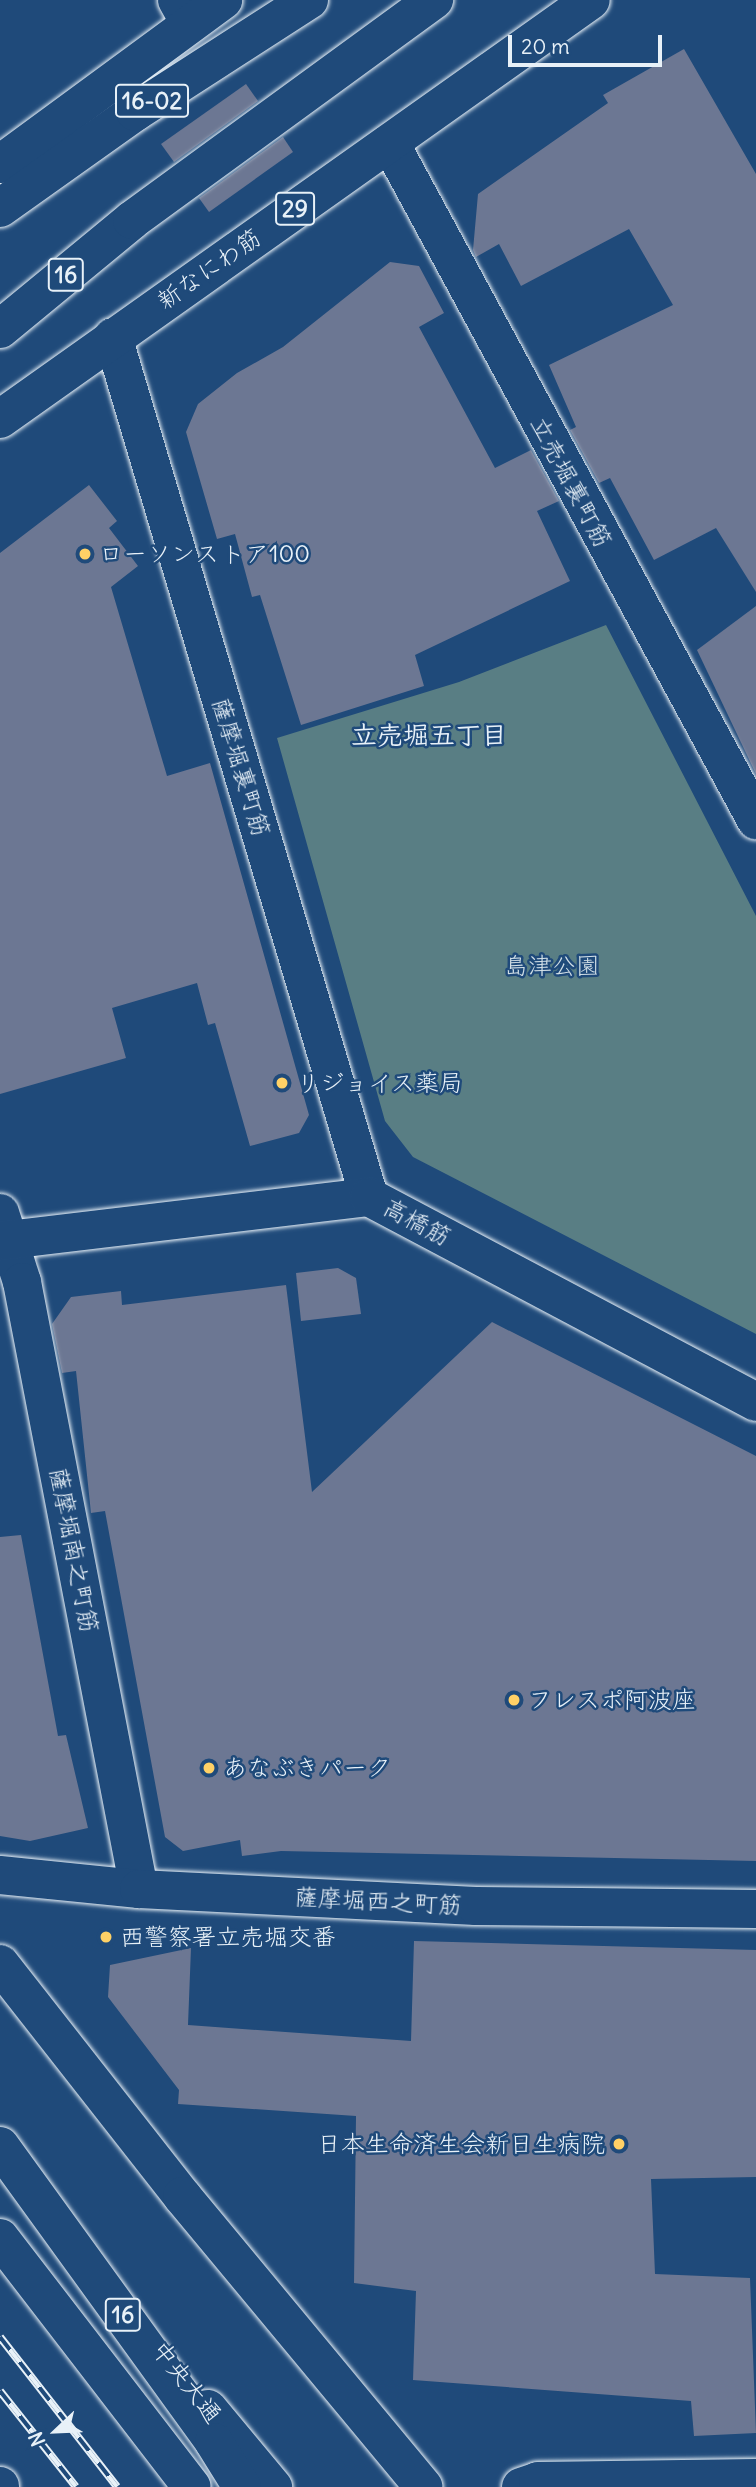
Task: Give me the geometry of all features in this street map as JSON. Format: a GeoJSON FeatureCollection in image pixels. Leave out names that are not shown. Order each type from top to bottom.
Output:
{"type":"FeatureCollection","features":[{"type":"Feature","properties":{"kind":"main road"},"geometry":{"type":"LineString","coordinates":[[0,164],[184,12],[223,0]]}},
{"type":"Feature","properties":{"kind":"main road","name":"16-02"},"geometry":{"type":"LineString","coordinates":[[0,208],[135,112],[309,0]]}},
{"type":"Feature","properties":{"kind":"main road"},"geometry":{"type":"LineString","coordinates":[[0,301],[132,220],[434,0]]}},
{"type":"Feature","properties":{"kind":"main road","name":"新なにわ筋"},"geometry":{"type":"LineString","coordinates":[[0,419],[591,0]]}},
{"type":"Feature","properties":{"kind":"main road","name":"立売堀裏町筋"},"geometry":{"type":"LineString","coordinates":[[390,143],[756,820]]}},
{"type":"Feature","properties":{"kind":"main road","name":"16"},"geometry":{"type":"LineString","coordinates":[[0,329],[132,220]]}},
{"type":"Feature","properties":{"kind":"main road","name":"薩摩堀裏町筋"},"geometry":{"type":"LineString","coordinates":[[113,337],[369,1197]]}},
{"type":"Feature","properties":{"kind":"main road","name":"高橋筋"},"geometry":{"type":"LineString","coordinates":[[3,1231],[369,1197],[756,1402]]}},
{"type":"Feature","properties":{"kind":"main road","name":"薩摩堀南之町筋"},"geometry":{"type":"LineString","coordinates":[[3,1231],[22,1282],[139,1889]]}},
{"type":"Feature","properties":{"kind":"main road","name":"薩摩堀西之町筋"},"geometry":{"type":"LineString","coordinates":[[0,1875],[139,1889],[476,1906],[756,1909]]}},
{"type":"Feature","properties":{"kind":"main road"},"geometry":{"type":"LineString","coordinates":[[0,1964],[182,2196],[424,2487]]}},
{"type":"Feature","properties":{"kind":"main road","name":"16"},"geometry":{"type":"LineString","coordinates":[[0,2144],[214,2442],[242,2487]]}},
{"type":"Feature","properties":{"kind":"main road","name":"中央大通"},"geometry":{"type":"LineString","coordinates":[[0,2144],[273,2487]]}},
{"type":"Feature","properties":{"kind":"main road","name":"16"},"geometry":{"type":"LineString","coordinates":[[0,2238],[192,2487]]}},
{"type":"Feature","properties":{"kind":"main road"},"geometry":{"type":"LineString","coordinates":[[521,2487],[538,2481],[756,2478]]}},
{"type":"Feature","properties":{"kind":"green space","name":"島津公園"},"geometry":{"type":"Polygon","coordinates":[[[606,625],[756,916],[756,1334],[413,1157],[385,1121],[277,738],[459,682],[606,625]]]}},
{"type":"Feature","properties":{"kind":"building"},"geometry":{"type":"Polygon","coordinates":[[[684,49],[756,174],[756,592],[716,528],[654,560],[610,478],[599,483],[570,430],[576,427],[549,365],[673,305],[629,229],[521,286],[499,244],[476,257],[473,250],[478,194],[608,103],[603,95],[684,49]]]}},
{"type":"Feature","properties":{"kind":"building"},"geometry":{"type":"Polygon","coordinates":[[[246,84],[258,101],[174,162],[161,144],[246,84]]]}},
{"type":"Feature","properties":{"kind":"building"},"geometry":{"type":"Polygon","coordinates":[[[283,137],[293,152],[209,212],[199,198],[283,137]]]}},
{"type":"Feature","properties":{"kind":"building"},"geometry":{"type":"Polygon","coordinates":[[[390,262],[419,266],[444,313],[419,327],[495,468],[531,450],[559,501],[537,511],[570,581],[415,655],[424,686],[301,725],[260,595],[252,597],[235,534],[217,539],[186,432],[198,404],[237,373],[283,347],[390,262]]]}},
{"type":"Feature","properties":{"kind":"building"},"geometry":{"type":"Polygon","coordinates":[[[89,485],[117,521],[109,528],[138,566],[111,587],[167,776],[210,763],[309,1115],[299,1133],[250,1146],[215,1023],[208,1025],[197,983],[112,1008],[126,1058],[0,1094],[0,553],[89,485]]]}},
{"type":"Feature","properties":{"kind":"building"},"geometry":{"type":"Polygon","coordinates":[[[756,606],[756,774],[697,650],[756,606]]]}},
{"type":"Feature","properties":{"kind":"building"},"geometry":{"type":"Polygon","coordinates":[[[338,1268],[356,1278],[361,1314],[301,1321],[296,1273],[338,1268]]]}},
{"type":"Feature","properties":{"kind":"building","name":"フレスポ阿波座"},"geometry":{"type":"Polygon","coordinates":[[[286,1285],[312,1492],[492,1322],[756,1456],[756,1861],[281,1851],[242,1856],[240,1840],[183,1851],[165,1837],[105,1511],[91,1513],[76,1371],[62,1373],[52,1324],[71,1297],[121,1291],[122,1305],[286,1285]]]}},
{"type":"Feature","properties":{"kind":"building"},"geometry":{"type":"Polygon","coordinates":[[[21,1535],[58,1736],[66,1735],[88,1828],[30,1841],[0,1836],[0,1537],[21,1535]]]}},
{"type":"Feature","properties":{"kind":"building"},"geometry":{"type":"Polygon","coordinates":[[[414,1941],[756,1950],[756,2177],[651,2179],[655,2274],[750,2278],[756,2433],[694,2436],[691,2401],[413,2380],[416,2291],[354,2283],[356,2116],[178,2104],[179,2090],[108,1997],[110,1965],[191,1948],[188,2025],[411,2041],[414,1941]]]}},
{"type":"Feature","properties":{"kind":"railway"},"geometry":{"type":"LineString","coordinates":[[0,2337],[117,2487]]}},
{"type":"Feature","properties":{"kind":"railway"},"geometry":{"type":"LineString","coordinates":[[0,2391],[76,2487]]}},
{"type":"Feature","properties":{"kind":"place","name":"ローソンストア100"},"geometry":{"type":"Point","coordinates":[85,554]}},
{"type":"Feature","properties":{"kind":"place","name":"リジョイス薬局"},"geometry":{"type":"Point","coordinates":[282,1083]}},
{"type":"Feature","properties":{"kind":"place","name":"フレスポ阿波座"},"geometry":{"type":"Point","coordinates":[514,1700]}},
{"type":"Feature","properties":{"kind":"place","name":"あなぶきパーク"},"geometry":{"type":"Point","coordinates":[209,1768]}},
{"type":"Feature","properties":{"kind":"place","name":"西警察署立売堀交番"},"geometry":{"type":"Point","coordinates":[106,1937]}},
{"type":"Feature","properties":{"kind":"place","name":"日本生命済生会新日生病院"},"geometry":{"type":"Point","coordinates":[619,2144]}},
{"type":"Feature","properties":{"kind":"district","name":"立売堀五丁目"},"geometry":{"type":"Point","coordinates":[429,735]}}]}
